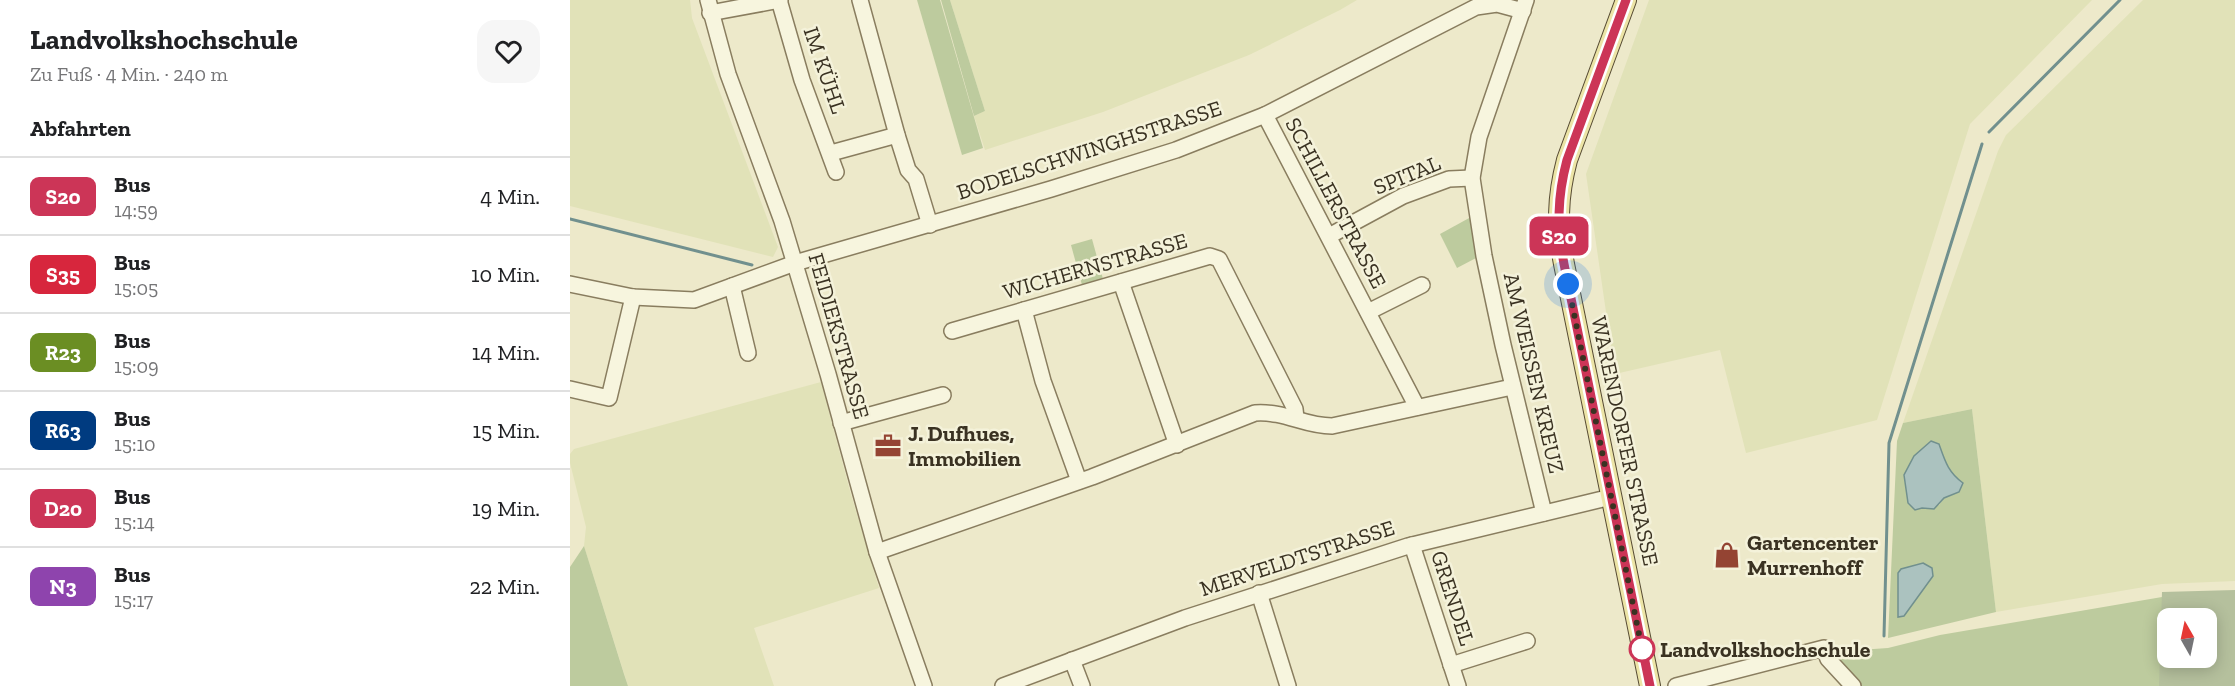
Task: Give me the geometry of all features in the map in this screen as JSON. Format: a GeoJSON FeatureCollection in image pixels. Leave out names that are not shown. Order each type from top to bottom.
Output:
{"type":"FeatureCollection","features":[{"type":"Feature","properties":{"kind":"main road","name":"WARENDORFER STRASSE"},"geometry":{"type":"LineString","coordinates":[[1626,0],[1567,160],[1560,188],[1558,214],[1564,264],[1650,686]]}},
{"type":"Feature","properties":{"kind":"street","name":"IM KÜHL"},"geometry":{"type":"LineString","coordinates":[[709,6],[779,0],[802,80],[831,153],[836,172]]}},
{"type":"Feature","properties":{"kind":"street"},"geometry":{"type":"LineString","coordinates":[[860,0],[897,135],[908,170],[916,179],[930,225]]}},
{"type":"Feature","properties":{"kind":"street","name":"BODELSCHWINGHSTRASSE"},"geometry":{"type":"LineString","coordinates":[[570,284],[633,297],[694,300],[795,264],[1176,150],[1265,115],[1476,7],[1497,4],[1525,5]]}},
{"type":"Feature","properties":{"kind":"street","name":"AM WEISSEN KREUZ"},"geometry":{"type":"LineString","coordinates":[[1525,5],[1479,137],[1472,178],[1484,256],[1512,387],[1544,513]]}},
{"type":"Feature","properties":{"kind":"street","name":"FEIDIEKSTRASSE"},"geometry":{"type":"LineString","coordinates":[[709,6],[728,74],[782,221],[878,552],[924,686]]}},
{"type":"Feature","properties":{"kind":"street","name":"SCHILLERSTRASSE"},"geometry":{"type":"LineString","coordinates":[[1265,115],[1417,407]]}},
{"type":"Feature","properties":{"kind":"street"},"geometry":{"type":"LineString","coordinates":[[831,153],[897,135]]}},
{"type":"Feature","properties":{"kind":"street","name":"SPITAL"},"geometry":{"type":"LineString","coordinates":[[1329,237],[1403,196],[1449,179],[1472,178]]}},
{"type":"Feature","properties":{"kind":"street","name":"WICHERNSTRASSE"},"geometry":{"type":"LineString","coordinates":[[952,331],[1210,256],[1219,259],[1295,410],[1296,418]]}},
{"type":"Feature","properties":{"kind":"street"},"geometry":{"type":"LineString","coordinates":[[1121,282],[1177,445]]}},
{"type":"Feature","properties":{"kind":"street","name":"SCHILLERSTRASSE"},"geometry":{"type":"LineString","coordinates":[[1368,312],[1422,285]]}},
{"type":"Feature","properties":{"kind":"street"},"geometry":{"type":"LineString","coordinates":[[732,286],[748,353]]}},
{"type":"Feature","properties":{"kind":"street"},"geometry":{"type":"LineString","coordinates":[[570,389],[609,398],[633,297]]}},
{"type":"Feature","properties":{"kind":"street"},"geometry":{"type":"LineString","coordinates":[[1024,310],[1044,381],[1079,481]]}},
{"type":"Feature","properties":{"kind":"street"},"geometry":{"type":"LineString","coordinates":[[878,552],[1177,445],[1255,412],[1272,412],[1316,426],[1332,426],[1512,387]]}},
{"type":"Feature","properties":{"kind":"street"},"geometry":{"type":"LineString","coordinates":[[841,423],[943,395]]}},
{"type":"Feature","properties":{"kind":"street","name":"MERVELDTSTRASSE"},"geometry":{"type":"LineString","coordinates":[[1003,686],[1185,618],[1412,545],[1611,497]]}},
{"type":"Feature","properties":{"kind":"street","name":"GRENDEL"},"geometry":{"type":"LineString","coordinates":[[1412,545],[1458,686]]}},
{"type":"Feature","properties":{"kind":"street"},"geometry":{"type":"LineString","coordinates":[[1259,594],[1288,686]]}},
{"type":"Feature","properties":{"kind":"street","name":"GRENDEL"},"geometry":{"type":"LineString","coordinates":[[1451,665],[1527,641]]}},
{"type":"Feature","properties":{"kind":"street"},"geometry":{"type":"LineString","coordinates":[[1676,686],[1712,681],[1824,648],[1828,659],[1853,686]]}},
{"type":"Feature","properties":{"kind":"street"},"geometry":{"type":"LineString","coordinates":[[1072,660],[1082,686]]}},
{"type":"Feature","properties":{"kind":"green space"},"geometry":{"type":"Polygon","coordinates":[[[570,0],[690,0],[692,18],[778,247],[773,257],[570,206],[570,0]]]}},
{"type":"Feature","properties":{"kind":"green space"},"geometry":{"type":"Polygon","coordinates":[[[917,0],[940,0],[983,148],[962,155],[917,0]]]}},
{"type":"Feature","properties":{"kind":"green space"},"geometry":{"type":"Polygon","coordinates":[[[941,0],[950,0],[985,111],[974,116],[941,0]]]}},
{"type":"Feature","properties":{"kind":"green space"},"geometry":{"type":"Polygon","coordinates":[[[950,0],[1357,0],[1249,55],[1103,112],[985,150],[974,116],[985,111],[950,0]]]}},
{"type":"Feature","properties":{"kind":"green space"},"geometry":{"type":"Polygon","coordinates":[[[1649,0],[2092,0],[1970,124],[1877,420],[1746,453],[1720,350],[1615,374],[1586,174],[1649,0]]]}},
{"type":"Feature","properties":{"kind":"green space"},"geometry":{"type":"Polygon","coordinates":[[[2143,0],[2235,0],[2235,581],[2162,584],[1996,612],[1972,409],[1903,423],[1998,151],[2006,135],[2143,0]]]}},
{"type":"Feature","properties":{"kind":"green space"},"geometry":{"type":"Polygon","coordinates":[[[1471,217],[1476,258],[1457,268],[1440,234],[1471,217]]]}},
{"type":"Feature","properties":{"kind":"green space"},"geometry":{"type":"Polygon","coordinates":[[[1092,239],[1103,279],[1082,285],[1071,245],[1092,239]]]}},
{"type":"Feature","properties":{"kind":"green space"},"geometry":{"type":"Polygon","coordinates":[[[821,382],[879,588],[754,628],[774,686],[628,686],[584,546],[586,527],[570,463],[570,454],[574,449],[821,382]]]}},
{"type":"Feature","properties":{"kind":"green space"},"geometry":{"type":"Polygon","coordinates":[[[1972,409],[1996,612],[1888,638],[1897,441],[1903,423],[1972,409]],[[1931,441],[1914,456],[1904,475],[1908,503],[1922,508],[1939,505],[1944,498],[1959,492],[1954,477],[1931,441]]]}},
{"type":"Feature","properties":{"kind":"green space"},"geometry":{"type":"Polygon","coordinates":[[[584,546],[628,686],[570,686],[570,567],[584,546]]]}},
{"type":"Feature","properties":{"kind":"green space"},"geometry":{"type":"Polygon","coordinates":[[[2235,590],[2235,686],[2159,686],[2160,668],[2217,668],[2217,608],[2161,608],[2162,592],[2235,590]]]}},
{"type":"Feature","properties":{"kind":"green space"},"geometry":{"type":"Polygon","coordinates":[[[2235,594],[2235,686],[1861,686],[1830,652],[1888,648],[1940,635],[2162,597],[2235,594]]]}},
{"type":"Feature","properties":{"kind":"water"},"geometry":{"type":"Polygon","coordinates":[[[1931,441],[1939,444],[1950,470],[1963,483],[1959,492],[1944,498],[1934,509],[1915,510],[1908,503],[1904,475],[1914,456],[1931,441]]]}},
{"type":"Feature","properties":{"kind":"water"},"geometry":{"type":"Polygon","coordinates":[[[1923,563],[1932,568],[1933,576],[1904,616],[1898,617],[1898,573],[1901,569],[1923,563]]]}},
{"type":"Feature","properties":{"kind":"waterway"},"geometry":{"type":"LineString","coordinates":[[1989,132],[2120,0]]}},
{"type":"Feature","properties":{"kind":"waterway"},"geometry":{"type":"LineString","coordinates":[[1884,636],[1889,443],[1982,144]]}},
{"type":"Feature","properties":{"kind":"waterway"},"geometry":{"type":"LineString","coordinates":[[570,219],[752,265]]}},
{"type":"Feature","properties":{"kind":"bus line","name":"S20"},"geometry":{"type":"LineString","coordinates":[[1626,0],[1567,160],[1560,188],[1558,214],[1564,264],[1650,686]]}},
{"type":"Feature","properties":{"kind":"place","name":"J. Dufhues, Immobilien"},"geometry":{"type":"Point","coordinates":[888,446]}},
{"type":"Feature","properties":{"kind":"place","name":"Gartencenter Murrenhoff"},"geometry":{"type":"Point","coordinates":[1727,555]}},
{"type":"Feature","properties":{"kind":"place","name":"Landvolkshochschule"},"geometry":{"type":"Point","coordinates":[1642,649]}},
{"type":"Feature","properties":{"kind":"route"},"geometry":{"type":"LineString","coordinates":[[1568,284],[1642,649]]}}]}
